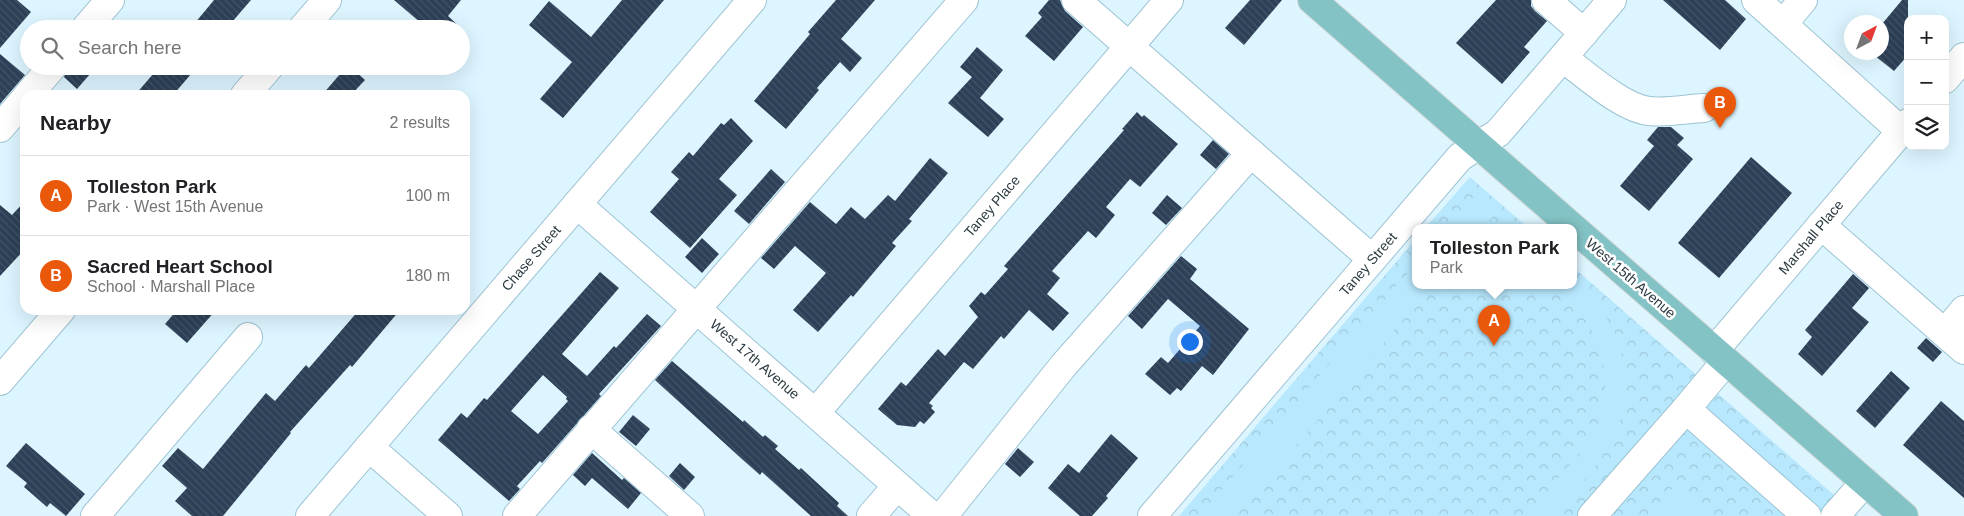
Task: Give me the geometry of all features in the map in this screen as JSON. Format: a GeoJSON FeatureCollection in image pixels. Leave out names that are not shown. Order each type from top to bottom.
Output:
{"type":"FeatureCollection","features":[{"type":"Feature","properties":{"kind":"main road","name":"West 15th Avenue"},"geometry":{"type":"LineString","coordinates":[[1312,0],[1569,224]]}},
{"type":"Feature","properties":{"kind":"main road","name":"West 15th Avenue"},"geometry":{"type":"LineString","coordinates":[[1577,231],[1904,516]]}},
{"type":"Feature","properties":{"kind":"street"},"geometry":{"type":"LineString","coordinates":[[93,20],[110,0]]}},
{"type":"Feature","properties":{"kind":"street"},"geometry":{"type":"LineString","coordinates":[[309,20],[326,0]]}},
{"type":"Feature","properties":{"kind":"street","name":"Chase Street"},"geometry":{"type":"LineString","coordinates":[[310,516],[752,0]]}},
{"type":"Feature","properties":{"kind":"street"},"geometry":{"type":"LineString","coordinates":[[516,516],[964,0]]}},
{"type":"Feature","properties":{"kind":"street"},"geometry":{"type":"LineString","coordinates":[[1076,0],[1372,259]]}},
{"type":"Feature","properties":{"kind":"street","name":"Taney Place"},"geometry":{"type":"LineString","coordinates":[[816,412],[1169,0]]}},
{"type":"Feature","properties":{"kind":"street"},"geometry":{"type":"LineString","coordinates":[[1546,0],[1584,34]]}},
{"type":"Feature","properties":{"kind":"street","name":"Taney Street"},"geometry":{"type":"LineString","coordinates":[[1152,516],[1460,157],[1498,132],[1612,0]]}},
{"type":"Feature","properties":{"kind":"street"},"geometry":{"type":"LineString","coordinates":[[1756,0],[1904,127]]}},
{"type":"Feature","properties":{"kind":"street"},"geometry":{"type":"LineString","coordinates":[[1783,24],[1803,0]]}},
{"type":"Feature","properties":{"kind":"street"},"geometry":{"type":"LineString","coordinates":[[1949,74],[1964,57]]}},
{"type":"Feature","properties":{"kind":"street"},"geometry":{"type":"LineString","coordinates":[[1563,58],[1635,108],[1648,111],[1704,108]]}},
{"type":"Feature","properties":{"kind":"street"},"geometry":{"type":"LineString","coordinates":[[32,90],[45,75]]}},
{"type":"Feature","properties":{"kind":"street"},"geometry":{"type":"LineString","coordinates":[[249,90],[262,75]]}},
{"type":"Feature","properties":{"kind":"street"},"geometry":{"type":"LineString","coordinates":[[0,128],[20,105]]}},
{"type":"Feature","properties":{"kind":"street","name":"Marshall Place"},"geometry":{"type":"LineString","coordinates":[[1592,516],[1686,409],[1720,356],[1821,225],[1904,127]]}},
{"type":"Feature","properties":{"kind":"street"},"geometry":{"type":"LineString","coordinates":[[943,516],[1063,366],[1251,153]]}},
{"type":"Feature","properties":{"kind":"street","name":"West 17th Avenue"},"geometry":{"type":"LineString","coordinates":[[577,204],[816,412],[932,516]]}},
{"type":"Feature","properties":{"kind":"street"},"geometry":{"type":"LineString","coordinates":[[1821,225],[1954,342],[1964,310]]}},
{"type":"Feature","properties":{"kind":"street"},"geometry":{"type":"LineString","coordinates":[[0,381],[57,315]]}},
{"type":"Feature","properties":{"kind":"street"},"geometry":{"type":"LineString","coordinates":[[95,516],[248,337]]}},
{"type":"Feature","properties":{"kind":"street"},"geometry":{"type":"LineString","coordinates":[[1686,409],[1807,516]]}},
{"type":"Feature","properties":{"kind":"street"},"geometry":{"type":"LineString","coordinates":[[591,429],[690,516]]}},
{"type":"Feature","properties":{"kind":"street"},"geometry":{"type":"LineString","coordinates":[[368,447],[448,516]]}},
{"type":"Feature","properties":{"kind":"street"},"geometry":{"type":"LineString","coordinates":[[1835,516],[1865,482]]}},
{"type":"Feature","properties":{"kind":"street"},"geometry":{"type":"LineString","coordinates":[[871,516],[897,486]]}},
{"type":"Feature","properties":{"kind":"green space"},"geometry":{"type":"Polygon","coordinates":[[[1470,177],[1524,224],[1429,224],[1470,177]]]}},
{"type":"Feature","properties":{"kind":"green space"},"geometry":{"type":"Polygon","coordinates":[[[1475,195],[1496,213],[1487,224],[1450,224],[1475,195]]]}},
{"type":"Feature","properties":{"kind":"green space"},"geometry":{"type":"Polygon","coordinates":[[[1412,244],[1412,289],[1577,289],[1577,270],[1858,516],[1179,516],[1412,244]]]}},
{"type":"Feature","properties":{"kind":"green space"},"geometry":{"type":"Polygon","coordinates":[[[1412,268],[1412,289],[1439,289],[1415,306],[1236,516],[1199,516],[1412,268]]]}},
{"type":"Feature","properties":{"kind":"green space"},"geometry":{"type":"Polygon","coordinates":[[[1577,283],[1591,296],[1605,314],[1615,335],[1622,357],[1625,379],[1624,402],[1618,425],[1608,447],[1582,483],[1553,516],[1526,516],[1588,444],[1598,424],[1603,408],[1605,373],[1602,355],[1596,339],[1588,323],[1577,309],[1550,289],[1577,289],[1577,283]]]}},
{"type":"Feature","properties":{"kind":"green space"},"geometry":{"type":"Polygon","coordinates":[[[1675,485],[1710,516],[1648,516],[1675,485]]]}},
{"type":"Feature","properties":{"kind":"building"},"geometry":{"type":"Polygon","coordinates":[[[0,0],[17,0],[31,12],[24,20],[20,20],[20,25],[0,48],[0,0]]]}},
{"type":"Feature","properties":{"kind":"building"},"geometry":{"type":"Polygon","coordinates":[[[214,0],[251,0],[234,20],[197,20],[214,0]]]}},
{"type":"Feature","properties":{"kind":"building"},"geometry":{"type":"Polygon","coordinates":[[[394,0],[461,0],[448,16],[452,20],[417,20],[394,0]]]}},
{"type":"Feature","properties":{"kind":"building"},"geometry":{"type":"Polygon","coordinates":[[[622,0],[664,0],[563,118],[540,99],[572,62],[529,25],[549,1],[591,37],[622,0]]]}},
{"type":"Feature","properties":{"kind":"building"},"geometry":{"type":"Polygon","coordinates":[[[836,0],[875,0],[841,39],[862,58],[850,72],[840,62],[817,88],[819,90],[786,129],[754,101],[810,34],[808,32],[836,0]]]}},
{"type":"Feature","properties":{"kind":"building"},"geometry":{"type":"Polygon","coordinates":[[[1049,0],[1060,0],[1065,11],[1083,27],[1054,61],[1025,36],[1042,17],[1038,13],[1049,0]]]}},
{"type":"Feature","properties":{"kind":"building"},"geometry":{"type":"Polygon","coordinates":[[[1250,0],[1282,0],[1244,45],[1225,28],[1250,0]]]}},
{"type":"Feature","properties":{"kind":"building"},"geometry":{"type":"Polygon","coordinates":[[[1496,0],[1531,0],[1531,6],[1547,21],[1524,47],[1530,52],[1502,84],[1456,43],[1496,0]]]}},
{"type":"Feature","properties":{"kind":"building"},"geometry":{"type":"Polygon","coordinates":[[[1663,0],[1725,0],[1746,19],[1720,50],[1663,0]]]}},
{"type":"Feature","properties":{"kind":"building"},"geometry":{"type":"Polygon","coordinates":[[[1902,0],[1908,0],[1908,15],[1904,15],[1904,60],[1894,71],[1880,60],[1889,60],[1889,16],[1902,0]]]}},
{"type":"Feature","properties":{"kind":"building"},"geometry":{"type":"Polygon","coordinates":[[[977,47],[1003,70],[980,98],[1004,119],[988,137],[948,103],[972,77],[960,67],[977,47]]]}},
{"type":"Feature","properties":{"kind":"building"},"geometry":{"type":"Polygon","coordinates":[[[0,54],[20,71],[20,75],[25,75],[0,104],[0,54]]]}},
{"type":"Feature","properties":{"kind":"building"},"geometry":{"type":"Polygon","coordinates":[[[65,75],[89,75],[77,89],[64,77],[65,75]]]}},
{"type":"Feature","properties":{"kind":"building"},"geometry":{"type":"Polygon","coordinates":[[[152,75],[190,75],[177,90],[139,90],[152,75]]]}},
{"type":"Feature","properties":{"kind":"building"},"geometry":{"type":"Polygon","coordinates":[[[339,75],[360,75],[365,80],[356,90],[326,90],[339,75]]]}},
{"type":"Feature","properties":{"kind":"building"},"geometry":{"type":"Polygon","coordinates":[[[1137,112],[1142,117],[1144,115],[1178,144],[1140,187],[1130,179],[1106,207],[1115,215],[1096,238],[1088,231],[1052,271],[1060,278],[1047,294],[1069,313],[1053,331],[1029,310],[1004,339],[1001,336],[973,369],[964,362],[929,403],[933,406],[931,408],[935,412],[924,424],[920,421],[915,427],[897,425],[878,409],[901,382],[906,386],[938,349],[945,356],[978,317],[969,306],[981,292],[985,295],[1008,269],[1004,266],[1124,130],[1122,129],[1137,112]]]}},
{"type":"Feature","properties":{"kind":"building"},"geometry":{"type":"Polygon","coordinates":[[[731,118],[753,141],[719,179],[737,195],[690,248],[650,212],[679,179],[671,172],[689,152],[693,156],[721,123],[724,125],[731,118]]]}},
{"type":"Feature","properties":{"kind":"building"},"geometry":{"type":"Polygon","coordinates":[[[1658,127],[1671,127],[1684,138],[1677,145],[1693,159],[1649,211],[1620,186],[1654,146],[1647,140],[1658,127]]]}},
{"type":"Feature","properties":{"kind":"building"},"geometry":{"type":"Polygon","coordinates":[[[1213,140],[1229,154],[1216,169],[1200,155],[1213,140]]]}},
{"type":"Feature","properties":{"kind":"building"},"geometry":{"type":"Polygon","coordinates":[[[1751,157],[1792,193],[1719,278],[1678,243],[1751,157]]]}},
{"type":"Feature","properties":{"kind":"building"},"geometry":{"type":"Polygon","coordinates":[[[930,158],[948,173],[909,219],[912,221],[892,243],[896,246],[853,297],[851,295],[818,332],[793,310],[826,273],[795,246],[774,269],[761,258],[810,202],[836,224],[851,207],[865,219],[888,195],[895,201],[930,158]]]}},
{"type":"Feature","properties":{"kind":"building"},"geometry":{"type":"Polygon","coordinates":[[[771,169],[785,182],[749,224],[734,211],[771,169]]]}},
{"type":"Feature","properties":{"kind":"building"},"geometry":{"type":"Polygon","coordinates":[[[1167,195],[1182,208],[1166,225],[1152,213],[1167,195]]]}},
{"type":"Feature","properties":{"kind":"building"},"geometry":{"type":"Polygon","coordinates":[[[0,205],[12,215],[20,206],[20,254],[0,276],[0,205]]]}},
{"type":"Feature","properties":{"kind":"building"},"geometry":{"type":"Polygon","coordinates":[[[702,238],[719,254],[702,273],[685,257],[702,238]]]}},
{"type":"Feature","properties":{"kind":"building"},"geometry":{"type":"Polygon","coordinates":[[[1181,256],[1197,269],[1190,279],[1249,329],[1213,375],[1202,366],[1181,391],[1177,388],[1170,395],[1145,374],[1161,357],[1168,363],[1200,326],[1168,299],[1142,329],[1128,316],[1181,256]]]}},
{"type":"Feature","properties":{"kind":"building"},"geometry":{"type":"Polygon","coordinates":[[[600,272],[619,288],[562,354],[587,376],[647,314],[661,326],[599,394],[601,396],[542,463],[540,461],[517,486],[520,489],[509,501],[438,440],[461,413],[467,418],[484,398],[487,400],[600,272]],[[543,375],[511,411],[538,434],[568,401],[567,397],[543,375]]]}},
{"type":"Feature","properties":{"kind":"building"},"geometry":{"type":"Polygon","coordinates":[[[1853,274],[1869,288],[1852,308],[1869,322],[1822,376],[1798,354],[1812,337],[1805,330],[1853,274]]]}},
{"type":"Feature","properties":{"kind":"building"},"geometry":{"type":"Polygon","coordinates":[[[173,315],[212,315],[187,343],[165,324],[173,315]]]}},
{"type":"Feature","properties":{"kind":"building"},"geometry":{"type":"Polygon","coordinates":[[[355,315],[396,315],[352,367],[350,365],[290,432],[223,516],[192,516],[175,501],[187,488],[162,466],[178,448],[203,469],[266,393],[275,401],[306,365],[309,368],[355,315]]]}},
{"type":"Feature","properties":{"kind":"building"},"geometry":{"type":"Polygon","coordinates":[[[1926,338],[1942,352],[1933,362],[1917,348],[1926,338]]]}},
{"type":"Feature","properties":{"kind":"building"},"geometry":{"type":"Polygon","coordinates":[[[672,361],[743,422],[744,420],[763,437],[765,435],[778,446],[775,449],[799,470],[801,468],[839,503],[837,506],[848,516],[811,516],[762,472],[760,475],[655,380],[672,361]]]}},
{"type":"Feature","properties":{"kind":"building"},"geometry":{"type":"Polygon","coordinates":[[[1891,371],[1910,388],[1875,428],[1856,411],[1891,371]]]}},
{"type":"Feature","properties":{"kind":"building"},"geometry":{"type":"Polygon","coordinates":[[[1941,401],[1964,421],[1964,498],[1903,445],[1941,401]]]}},
{"type":"Feature","properties":{"kind":"building"},"geometry":{"type":"Polygon","coordinates":[[[633,415],[650,429],[636,446],[619,432],[633,415]]]}},
{"type":"Feature","properties":{"kind":"building"},"geometry":{"type":"Polygon","coordinates":[[[1111,434],[1138,458],[1092,516],[1080,516],[1048,488],[1068,464],[1079,473],[1111,434]]]}},
{"type":"Feature","properties":{"kind":"building"},"geometry":{"type":"Polygon","coordinates":[[[26,443],[85,494],[66,516],[50,503],[47,507],[24,487],[27,483],[6,466],[26,443]]]}},
{"type":"Feature","properties":{"kind":"building"},"geometry":{"type":"Polygon","coordinates":[[[1018,448],[1034,462],[1020,477],[1005,464],[1018,448]]]}},
{"type":"Feature","properties":{"kind":"building"},"geometry":{"type":"Polygon","coordinates":[[[592,453],[622,480],[624,478],[641,493],[628,509],[592,478],[585,486],[573,475],[592,453]]]}},
{"type":"Feature","properties":{"kind":"building"},"geometry":{"type":"Polygon","coordinates":[[[680,463],[695,477],[684,490],[669,476],[680,463]]]}},
{"type":"Feature","properties":{"kind":"place","name":"Sacred Heart School"},"geometry":{"type":"Point","coordinates":[1720,128]}},
{"type":"Feature","properties":{"kind":"place","name":"Tolleston Park"},"geometry":{"type":"Point","coordinates":[1494,346]}}]}
